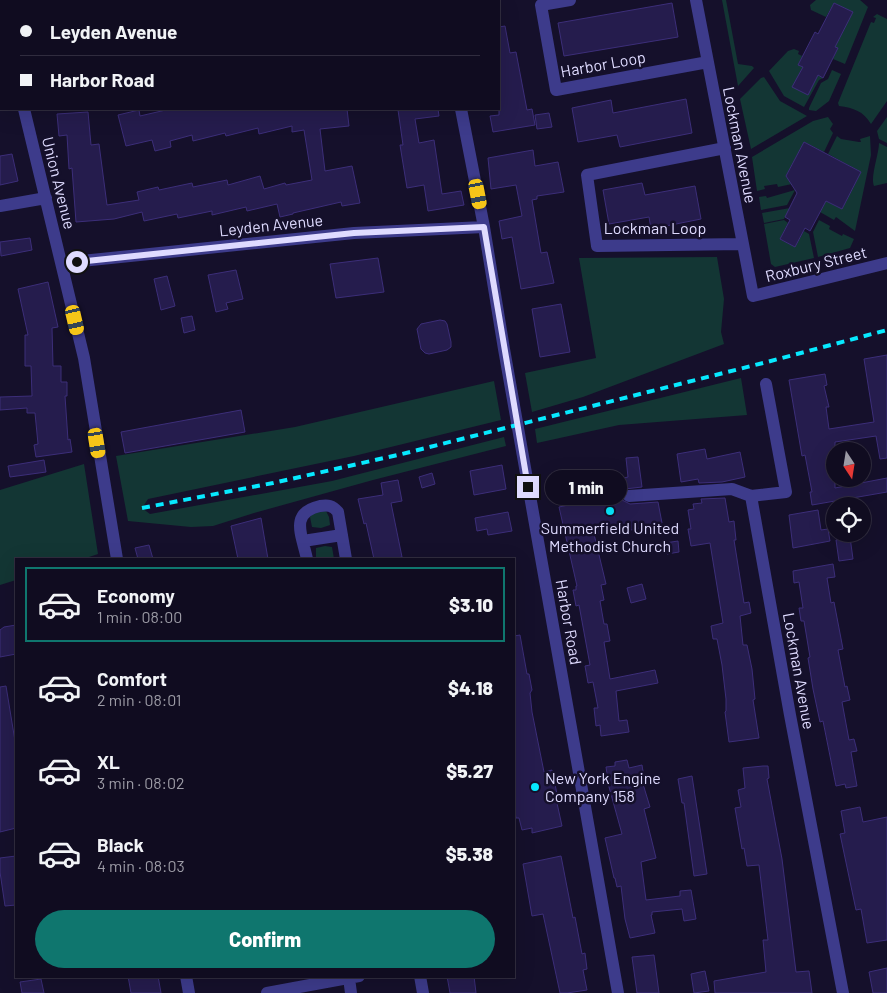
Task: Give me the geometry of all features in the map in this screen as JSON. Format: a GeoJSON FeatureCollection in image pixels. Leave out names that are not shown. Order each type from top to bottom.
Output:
{"type":"FeatureCollection","features":[{"type":"Feature","properties":{"kind":"street","name":"Harbor Loop"},"geometry":{"type":"LineString","coordinates":[[570,0],[541,5],[556,90],[708,62]]}},
{"type":"Feature","properties":{"kind":"street","name":"Lockman Avenue"},"geometry":{"type":"LineString","coordinates":[[696,0],[753,296]]}},
{"type":"Feature","properties":{"kind":"street","name":"Union Avenue"},"geometry":{"type":"LineString","coordinates":[[24,110],[84,358],[117,556]]}},
{"type":"Feature","properties":{"kind":"street","name":"Harbor Road"},"geometry":{"type":"LineString","coordinates":[[461,110],[484,227],[618,993]]}},
{"type":"Feature","properties":{"kind":"street","name":"Lockman Loop"},"geometry":{"type":"LineString","coordinates":[[725,148],[588,175],[597,246],[742,244]]}},
{"type":"Feature","properties":{"kind":"street"},"geometry":{"type":"LineString","coordinates":[[0,206],[46,198]]}},
{"type":"Feature","properties":{"kind":"street","name":"Leyden Avenue"},"geometry":{"type":"LineString","coordinates":[[62,263],[354,233],[484,227]]}},
{"type":"Feature","properties":{"kind":"street","name":"Roxbury Street"},"geometry":{"type":"LineString","coordinates":[[753,296],[887,263]]}},
{"type":"Feature","properties":{"kind":"street"},"geometry":{"type":"LineString","coordinates":[[629,496],[732,489],[751,496],[786,492],[766,384]]}},
{"type":"Feature","properties":{"kind":"street","name":"Lockman Avenue"},"geometry":{"type":"LineString","coordinates":[[751,496],[790,715],[843,993]]}},
{"type":"Feature","properties":{"kind":"street"},"geometry":{"type":"LineString","coordinates":[[306,558],[300,522],[303,513],[309,509],[333,506],[338,512],[346,558]]}},
{"type":"Feature","properties":{"kind":"street"},"geometry":{"type":"LineString","coordinates":[[303,541],[342,535]]}},
{"type":"Feature","properties":{"kind":"street"},"geometry":{"type":"LineString","coordinates":[[186,978],[189,993]]}},
{"type":"Feature","properties":{"kind":"street"},"geometry":{"type":"LineString","coordinates":[[267,993],[349,978]]}},
{"type":"Feature","properties":{"kind":"street"},"geometry":{"type":"LineString","coordinates":[[351,993],[354,978]]}},
{"type":"Feature","properties":{"kind":"street"},"geometry":{"type":"LineString","coordinates":[[420,978],[423,993]]}},
{"type":"Feature","properties":{"kind":"green space"},"geometry":{"type":"Polygon","coordinates":[[[722,0],[726,0],[738,64],[754,68],[738,86],[722,0]]]}},
{"type":"Feature","properties":{"kind":"green space"},"geometry":{"type":"Polygon","coordinates":[[[816,0],[860,0],[868,7],[845,64],[833,59],[838,48],[835,47],[852,12],[834,3],[826,17],[811,10],[810,5],[816,0]]]}},
{"type":"Feature","properties":{"kind":"green space"},"geometry":{"type":"Polygon","coordinates":[[[877,14],[887,19],[887,101],[871,124],[861,113],[854,109],[839,106],[838,103],[871,22],[874,23],[876,18],[873,17],[877,14]]]}},
{"type":"Feature","properties":{"kind":"green space"},"geometry":{"type":"Polygon","coordinates":[[[794,49],[799,51],[798,54],[802,56],[798,65],[803,67],[793,87],[808,95],[818,75],[823,78],[819,80],[804,107],[784,96],[769,71],[788,51],[794,49]]]}},
{"type":"Feature","properties":{"kind":"green space"},"geometry":{"type":"Polygon","coordinates":[[[832,70],[841,74],[829,101],[816,111],[809,110],[821,83],[828,79],[832,70]]]}},
{"type":"Feature","properties":{"kind":"green space"},"geometry":{"type":"Polygon","coordinates":[[[764,77],[780,101],[807,116],[751,149],[740,99],[764,77]]]}},
{"type":"Feature","properties":{"kind":"green space"},"geometry":{"type":"Polygon","coordinates":[[[828,117],[833,124],[830,129],[833,133],[824,152],[804,142],[786,176],[792,184],[778,187],[777,184],[764,186],[765,189],[757,191],[752,157],[813,121],[828,117]]]}},
{"type":"Feature","properties":{"kind":"green space"},"geometry":{"type":"Polygon","coordinates":[[[887,117],[887,143],[879,139],[877,131],[887,117]]]}},
{"type":"Feature","properties":{"kind":"green space"},"geometry":{"type":"Polygon","coordinates":[[[837,136],[841,139],[861,142],[860,139],[870,136],[871,155],[855,231],[836,217],[834,220],[820,212],[826,201],[842,209],[861,172],[828,154],[837,136]]]}},
{"type":"Feature","properties":{"kind":"green space"},"geometry":{"type":"Polygon","coordinates":[[[879,143],[887,147],[887,183],[874,186],[873,177],[879,143]]]}},
{"type":"Feature","properties":{"kind":"green space"},"geometry":{"type":"Polygon","coordinates":[[[795,190],[787,205],[761,210],[759,197],[766,196],[767,198],[795,190]]]}},
{"type":"Feature","properties":{"kind":"green space"},"geometry":{"type":"Polygon","coordinates":[[[790,208],[784,219],[764,223],[762,213],[790,208]]]}},
{"type":"Feature","properties":{"kind":"green space"},"geometry":{"type":"Polygon","coordinates":[[[784,220],[788,223],[780,239],[795,247],[804,231],[809,234],[814,258],[775,267],[771,264],[764,224],[784,220]]]}},
{"type":"Feature","properties":{"kind":"green space"},"geometry":{"type":"Polygon","coordinates":[[[819,220],[830,226],[829,229],[842,236],[843,234],[854,239],[850,248],[818,257],[813,232],[819,220]]]}},
{"type":"Feature","properties":{"kind":"green space"},"geometry":{"type":"Polygon","coordinates":[[[717,257],[724,299],[721,332],[724,344],[583,397],[532,412],[525,373],[596,358],[579,258],[717,257]]]}},
{"type":"Feature","properties":{"kind":"green space"},"geometry":{"type":"Polygon","coordinates":[[[741,378],[747,415],[619,425],[537,443],[535,429],[741,378]]]}},
{"type":"Feature","properties":{"kind":"green space"},"geometry":{"type":"Polygon","coordinates":[[[494,381],[501,420],[354,456],[148,499],[142,508],[150,514],[332,481],[504,437],[506,446],[373,480],[213,526],[191,527],[128,521],[116,456],[295,427],[494,381]]]}},
{"type":"Feature","properties":{"kind":"green space"},"geometry":{"type":"Polygon","coordinates":[[[84,464],[98,554],[86,558],[15,558],[15,580],[0,585],[0,490],[84,464]]]}},
{"type":"Feature","properties":{"kind":"green space"},"geometry":{"type":"Polygon","coordinates":[[[326,511],[330,525],[321,528],[312,527],[310,517],[313,513],[326,511]]]}},
{"type":"Feature","properties":{"kind":"green space"},"geometry":{"type":"Polygon","coordinates":[[[332,547],[334,558],[316,558],[316,548],[332,547]]]}},
{"type":"Feature","properties":{"kind":"building"},"geometry":{"type":"Polygon","coordinates":[[[672,3],[678,37],[564,56],[558,23],[672,3]]]}},
{"type":"Feature","properties":{"kind":"building"},"geometry":{"type":"Polygon","coordinates":[[[834,3],[853,12],[835,47],[838,48],[823,78],[818,75],[808,95],[792,87],[803,67],[798,65],[815,32],[818,34],[834,3]]]}},
{"type":"Feature","properties":{"kind":"building"},"geometry":{"type":"Polygon","coordinates":[[[505,26],[510,53],[516,52],[527,110],[532,109],[535,125],[493,132],[490,116],[499,115],[500,110],[500,27],[505,26]]]}},
{"type":"Feature","properties":{"kind":"building"},"geometry":{"type":"Polygon","coordinates":[[[686,99],[692,133],[620,147],[617,135],[578,142],[572,108],[611,100],[613,113],[686,99]]]}},
{"type":"Feature","properties":{"kind":"building"},"geometry":{"type":"Polygon","coordinates":[[[139,110],[140,116],[166,110],[347,110],[349,126],[320,129],[325,171],[352,166],[360,203],[342,206],[341,202],[280,217],[277,204],[247,211],[246,207],[212,215],[212,211],[178,218],[177,214],[144,221],[142,212],[114,219],[76,222],[72,168],[69,169],[67,135],[59,136],[57,114],[88,112],[91,145],[99,144],[107,205],[139,200],[137,192],[158,187],[159,190],[192,183],[193,187],[227,180],[228,185],[260,176],[264,189],[285,183],[286,185],[312,180],[304,130],[292,132],[292,126],[259,134],[258,128],[226,136],[225,133],[193,141],[192,135],[170,141],[171,147],[155,151],[152,140],[126,146],[118,115],[139,110]]]}},
{"type":"Feature","properties":{"kind":"building"},"geometry":{"type":"Polygon","coordinates":[[[398,110],[438,110],[439,116],[415,119],[419,143],[434,140],[442,194],[461,191],[464,205],[428,211],[424,185],[407,188],[400,145],[403,145],[398,110]]]}},
{"type":"Feature","properties":{"kind":"building"},"geometry":{"type":"Polygon","coordinates":[[[549,113],[552,127],[537,129],[535,115],[549,113]]]}},
{"type":"Feature","properties":{"kind":"building"},"geometry":{"type":"Polygon","coordinates":[[[804,142],[861,172],[842,209],[826,201],[810,231],[805,228],[795,247],[780,239],[790,220],[785,217],[797,193],[786,176],[804,142]]]}},
{"type":"Feature","properties":{"kind":"building"},"geometry":{"type":"Polygon","coordinates":[[[533,150],[535,166],[558,162],[564,192],[537,196],[537,199],[532,200],[541,253],[547,252],[554,283],[521,289],[512,237],[502,239],[499,221],[522,216],[516,185],[491,189],[488,158],[533,150]]]}},
{"type":"Feature","properties":{"kind":"building"},"geometry":{"type":"Polygon","coordinates":[[[12,154],[18,181],[0,185],[0,156],[12,154]]]}},
{"type":"Feature","properties":{"kind":"building"},"geometry":{"type":"Polygon","coordinates":[[[642,183],[645,195],[695,186],[701,219],[651,229],[649,217],[609,224],[603,190],[642,183]]]}},
{"type":"Feature","properties":{"kind":"building"},"geometry":{"type":"Polygon","coordinates":[[[30,238],[32,250],[1,256],[0,242],[30,238]]]}},
{"type":"Feature","properties":{"kind":"building"},"geometry":{"type":"Polygon","coordinates":[[[378,258],[384,292],[336,298],[330,264],[378,258]]]}},
{"type":"Feature","properties":{"kind":"building"},"geometry":{"type":"Polygon","coordinates":[[[236,270],[243,299],[226,303],[228,309],[216,312],[208,275],[236,270]]]}},
{"type":"Feature","properties":{"kind":"building"},"geometry":{"type":"Polygon","coordinates":[[[167,276],[175,306],[161,310],[154,279],[167,276]]]}},
{"type":"Feature","properties":{"kind":"building"},"geometry":{"type":"Polygon","coordinates":[[[48,282],[58,327],[52,328],[53,366],[61,366],[61,382],[67,382],[67,396],[65,396],[68,440],[70,439],[72,452],[36,457],[34,445],[38,444],[35,413],[27,413],[27,408],[0,410],[0,397],[32,396],[31,366],[25,366],[25,335],[28,335],[18,289],[48,282]]]}},
{"type":"Feature","properties":{"kind":"building"},"geometry":{"type":"Polygon","coordinates":[[[561,304],[570,352],[540,357],[532,309],[561,304]]]}},
{"type":"Feature","properties":{"kind":"building"},"geometry":{"type":"Polygon","coordinates":[[[192,316],[195,330],[184,333],[181,318],[192,316]]]}},
{"type":"Feature","properties":{"kind":"building"},"geometry":{"type":"Polygon","coordinates":[[[440,320],[445,321],[447,324],[451,347],[447,350],[429,354],[425,353],[421,349],[417,329],[421,324],[440,320]]]}},
{"type":"Feature","properties":{"kind":"building"},"geometry":{"type":"Polygon","coordinates":[[[887,355],[887,458],[880,459],[876,436],[826,442],[826,488],[871,488],[871,481],[887,478],[887,492],[858,497],[826,497],[826,503],[812,505],[810,492],[812,492],[805,455],[802,456],[789,380],[825,374],[827,385],[824,386],[829,407],[826,407],[829,429],[874,422],[864,359],[887,355]]]}},
{"type":"Feature","properties":{"kind":"building"},"geometry":{"type":"Polygon","coordinates":[[[241,410],[245,432],[125,453],[121,432],[241,410]]]}},
{"type":"Feature","properties":{"kind":"building"},"geometry":{"type":"Polygon","coordinates":[[[705,449],[707,459],[740,452],[745,477],[722,482],[699,483],[698,479],[681,482],[677,454],[705,449]]]}},
{"type":"Feature","properties":{"kind":"building"},"geometry":{"type":"Polygon","coordinates":[[[638,457],[642,487],[625,489],[622,493],[622,500],[630,504],[658,502],[662,523],[622,532],[621,528],[594,534],[606,584],[601,585],[604,600],[600,601],[604,624],[607,624],[610,641],[604,642],[610,679],[655,670],[658,683],[616,691],[619,721],[627,720],[629,732],[601,736],[600,725],[596,726],[594,708],[598,708],[593,682],[588,683],[585,666],[590,665],[579,605],[576,606],[573,590],[576,590],[577,586],[559,507],[610,496],[607,482],[628,477],[626,458],[638,457]]]}},
{"type":"Feature","properties":{"kind":"building"},"geometry":{"type":"Polygon","coordinates":[[[44,460],[46,472],[10,477],[8,466],[44,460]]]}},
{"type":"Feature","properties":{"kind":"building"},"geometry":{"type":"Polygon","coordinates":[[[502,465],[506,489],[474,495],[470,471],[502,465]]]}},
{"type":"Feature","properties":{"kind":"building"},"geometry":{"type":"Polygon","coordinates":[[[432,473],[435,484],[422,488],[419,477],[432,473]]]}},
{"type":"Feature","properties":{"kind":"building"},"geometry":{"type":"Polygon","coordinates":[[[398,480],[402,501],[391,503],[402,557],[374,558],[366,523],[364,524],[358,499],[383,495],[381,483],[398,480]]]}},
{"type":"Feature","properties":{"kind":"building"},"geometry":{"type":"Polygon","coordinates":[[[725,498],[729,522],[734,521],[736,540],[734,540],[744,603],[749,602],[751,613],[740,616],[743,645],[747,645],[752,669],[755,699],[753,700],[759,738],[729,742],[722,665],[717,639],[713,639],[711,626],[723,623],[710,543],[691,546],[688,529],[691,529],[688,510],[694,509],[693,504],[702,503],[701,499],[725,498]]]}},
{"type":"Feature","properties":{"kind":"building"},"geometry":{"type":"Polygon","coordinates":[[[818,510],[821,530],[826,529],[826,542],[793,548],[789,515],[818,510]]]}},
{"type":"Feature","properties":{"kind":"building"},"geometry":{"type":"Polygon","coordinates":[[[508,512],[512,531],[488,535],[487,529],[477,531],[475,518],[508,512]]]}},
{"type":"Feature","properties":{"kind":"building"},"geometry":{"type":"Polygon","coordinates":[[[261,518],[268,558],[238,558],[231,526],[261,518]]]}},
{"type":"Feature","properties":{"kind":"building"},"geometry":{"type":"Polygon","coordinates":[[[678,541],[679,552],[667,554],[665,543],[678,541]]]}},
{"type":"Feature","properties":{"kind":"building"},"geometry":{"type":"Polygon","coordinates":[[[836,542],[851,542],[853,559],[839,561],[836,542]]]}},
{"type":"Feature","properties":{"kind":"building"},"geometry":{"type":"Polygon","coordinates":[[[149,545],[153,558],[138,558],[135,548],[149,545]]]}},
{"type":"Feature","properties":{"kind":"building"},"geometry":{"type":"Polygon","coordinates":[[[833,564],[835,577],[827,578],[831,603],[834,602],[843,649],[838,650],[845,687],[847,686],[850,700],[842,702],[849,740],[854,739],[857,751],[851,752],[857,786],[846,788],[845,784],[836,786],[823,721],[820,722],[808,658],[810,657],[804,621],[801,621],[799,608],[803,608],[799,582],[794,583],[793,571],[833,564]]]}},
{"type":"Feature","properties":{"kind":"building"},"geometry":{"type":"Polygon","coordinates":[[[642,584],[646,599],[631,603],[627,588],[642,584]]]}},
{"type":"Feature","properties":{"kind":"building"},"geometry":{"type":"Polygon","coordinates":[[[15,625],[15,654],[0,657],[0,630],[4,627],[15,625]]]}},
{"type":"Feature","properties":{"kind":"building"},"geometry":{"type":"Polygon","coordinates":[[[520,635],[532,690],[530,693],[532,712],[544,772],[552,770],[562,826],[532,833],[532,828],[522,830],[519,818],[516,818],[515,812],[515,636],[520,635]]]}},
{"type":"Feature","properties":{"kind":"building"},"geometry":{"type":"Polygon","coordinates":[[[6,686],[15,741],[15,828],[0,832],[0,687],[6,686]]]}},
{"type":"Feature","properties":{"kind":"building"},"geometry":{"type":"Polygon","coordinates":[[[627,760],[629,768],[642,765],[645,784],[643,784],[650,807],[644,809],[656,858],[641,862],[646,900],[680,896],[680,891],[691,890],[696,919],[684,921],[682,909],[652,912],[655,933],[630,938],[625,919],[621,886],[617,887],[614,878],[605,838],[622,834],[609,787],[606,767],[615,766],[615,762],[627,760]]]}},
{"type":"Feature","properties":{"kind":"building"},"geometry":{"type":"Polygon","coordinates":[[[768,766],[769,778],[767,779],[782,859],[796,972],[809,971],[812,993],[715,993],[714,981],[766,972],[763,940],[768,940],[759,865],[747,866],[735,808],[741,807],[738,790],[745,788],[743,768],[768,766]]]}},
{"type":"Feature","properties":{"kind":"building"},"geometry":{"type":"Polygon","coordinates":[[[692,776],[707,874],[694,876],[684,803],[682,803],[678,779],[692,776]]]}},
{"type":"Feature","properties":{"kind":"building"},"geometry":{"type":"Polygon","coordinates":[[[860,807],[863,822],[887,817],[887,940],[867,943],[861,909],[856,910],[840,834],[845,833],[841,811],[860,807]]]}},
{"type":"Feature","properties":{"kind":"building"},"geometry":{"type":"Polygon","coordinates":[[[15,856],[15,905],[5,906],[0,858],[15,856]]]}},
{"type":"Feature","properties":{"kind":"building"},"geometry":{"type":"Polygon","coordinates":[[[561,856],[573,918],[575,917],[582,954],[585,953],[587,969],[583,970],[587,990],[567,993],[560,993],[543,914],[532,916],[523,864],[561,856]]]}},
{"type":"Feature","properties":{"kind":"building"},"geometry":{"type":"Polygon","coordinates":[[[654,955],[659,993],[637,993],[632,957],[654,955]]]}},
{"type":"Feature","properties":{"kind":"building"},"geometry":{"type":"Polygon","coordinates":[[[887,968],[887,993],[873,993],[869,972],[887,968]]]}},
{"type":"Feature","properties":{"kind":"building"},"geometry":{"type":"Polygon","coordinates":[[[705,971],[709,991],[694,993],[691,974],[705,971]]]}},
{"type":"Feature","properties":{"kind":"building"},"geometry":{"type":"Polygon","coordinates":[[[128,978],[158,978],[161,993],[131,993],[128,978]]]}},
{"type":"Feature","properties":{"kind":"building"},"geometry":{"type":"Polygon","coordinates":[[[447,978],[474,978],[476,993],[450,993],[447,978]]]}},
{"type":"Feature","properties":{"kind":"building"},"geometry":{"type":"Polygon","coordinates":[[[41,979],[44,993],[22,993],[20,982],[41,979]]]}},
{"type":"Feature","properties":{"kind":"railway"},"geometry":{"type":"LineString","coordinates":[[142,508],[273,483],[402,454],[887,330]]}},
{"type":"Feature","properties":{"kind":"place","name":"Summerfield United Methodist Church"},"geometry":{"type":"Point","coordinates":[610,511]}},
{"type":"Feature","properties":{"kind":"place","name":"New York Engine Company 158"},"geometry":{"type":"Point","coordinates":[535,787]}},
{"type":"Feature","properties":{"kind":"route"},"geometry":{"type":"LineString","coordinates":[[77,262],[354,233],[484,227],[528,487]]}}]}
